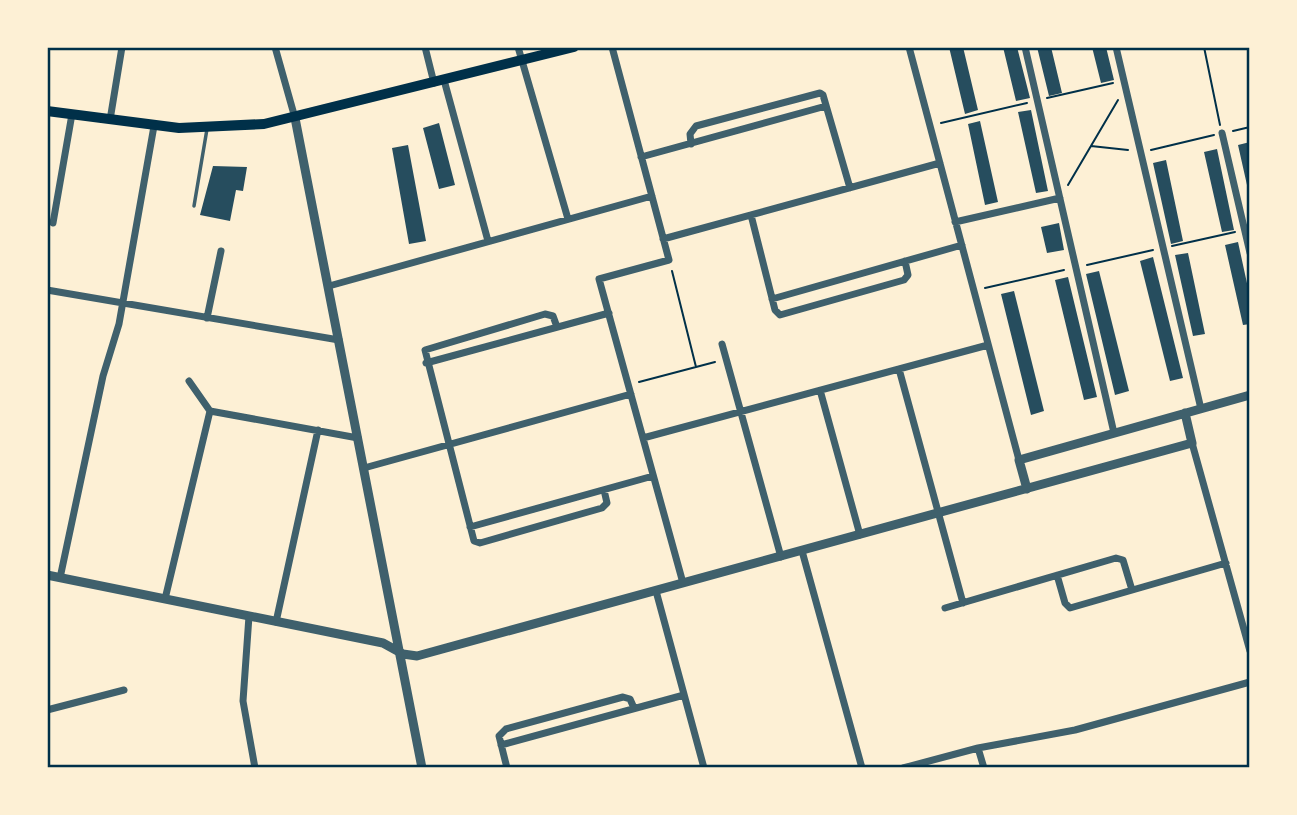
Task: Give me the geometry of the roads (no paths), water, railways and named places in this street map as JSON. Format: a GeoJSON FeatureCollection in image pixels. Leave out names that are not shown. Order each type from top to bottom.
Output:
{"type":"FeatureCollection","features":[{"type":"Feature","properties":{"kind":"main road"},"geometry":{"type":"LineString","coordinates":[[47,111],[154,126],[207,128],[264,124],[574,47]]}},
{"type":"Feature","properties":{"kind":"street"},"geometry":{"type":"LineString","coordinates":[[110,120],[122,47]]}},
{"type":"Feature","properties":{"kind":"street"},"geometry":{"type":"LineString","coordinates":[[275,47],[295,118],[422,768]]}},
{"type":"Feature","properties":{"kind":"street"},"geometry":{"type":"LineString","coordinates":[[425,47],[439,81],[488,242]]}},
{"type":"Feature","properties":{"kind":"street"},"geometry":{"type":"LineString","coordinates":[[518,47],[568,219]]}},
{"type":"Feature","properties":{"kind":"street"},"geometry":{"type":"LineString","coordinates":[[612,47],[669,260],[599,279],[683,583]]}},
{"type":"Feature","properties":{"kind":"street"},"geometry":{"type":"LineString","coordinates":[[909,47],[1027,489]]}},
{"type":"Feature","properties":{"kind":"street"},"geometry":{"type":"LineString","coordinates":[[1025,47],[1114,433]]}},
{"type":"Feature","properties":{"kind":"street"},"geometry":{"type":"LineString","coordinates":[[1116,47],[1201,409]]}},
{"type":"Feature","properties":{"kind":"street"},"geometry":{"type":"LineString","coordinates":[[691,144],[691,130],[699,125],[820,93],[850,188]]}},
{"type":"Feature","properties":{"kind":"street"},"geometry":{"type":"LineString","coordinates":[[642,157],[826,106]]}},
{"type":"Feature","properties":{"kind":"street"},"geometry":{"type":"LineString","coordinates":[[54,223],[72,114]]}},
{"type":"Feature","properties":{"kind":"street"},"geometry":{"type":"LineString","coordinates":[[61,578],[103,376],[122,303],[154,126]]}},
{"type":"Feature","properties":{"kind":"street"},"geometry":{"type":"LineString","coordinates":[[1222,133],[1250,253]]}},
{"type":"Feature","properties":{"kind":"street"},"geometry":{"type":"LineString","coordinates":[[663,239],[940,163]]}},
{"type":"Feature","properties":{"kind":"street"},"geometry":{"type":"LineString","coordinates":[[329,286],[652,196]]}},
{"type":"Feature","properties":{"kind":"street"},"geometry":{"type":"LineString","coordinates":[[955,222],[1060,198]]}},
{"type":"Feature","properties":{"kind":"street"},"geometry":{"type":"LineString","coordinates":[[751,215],[776,312],[783,314],[904,280],[908,275],[905,261]]}},
{"type":"Feature","properties":{"kind":"street"},"geometry":{"type":"LineString","coordinates":[[772,299],[962,245]]}},
{"type":"Feature","properties":{"kind":"street"},"geometry":{"type":"LineString","coordinates":[[207,318],[221,251]]}},
{"type":"Feature","properties":{"kind":"street"},"geometry":{"type":"LineString","coordinates":[[47,289],[339,340]]}},
{"type":"Feature","properties":{"kind":"street"},"geometry":{"type":"LineString","coordinates":[[426,363],[609,313]]}},
{"type":"Feature","properties":{"kind":"street"},"geometry":{"type":"LineString","coordinates":[[557,327],[553,316],[545,314],[425,350],[426,363],[470,527],[476,542],[602,508],[607,503],[604,490]]}},
{"type":"Feature","properties":{"kind":"street"},"geometry":{"type":"LineString","coordinates":[[722,344],[780,557]]}},
{"type":"Feature","properties":{"kind":"street"},"geometry":{"type":"LineString","coordinates":[[643,438],[988,345]]}},
{"type":"Feature","properties":{"kind":"street"},"geometry":{"type":"LineString","coordinates":[[899,369],[963,603]]}},
{"type":"Feature","properties":{"kind":"street"},"geometry":{"type":"LineString","coordinates":[[189,382],[210,411],[358,438]]}},
{"type":"Feature","properties":{"kind":"street"},"geometry":{"type":"LineString","coordinates":[[820,390],[860,535]]}},
{"type":"Feature","properties":{"kind":"street"},"geometry":{"type":"LineString","coordinates":[[364,468],[631,394]]}},
{"type":"Feature","properties":{"kind":"street"},"geometry":{"type":"LineString","coordinates":[[1020,460],[1250,396]]}},
{"type":"Feature","properties":{"kind":"street"},"geometry":{"type":"LineString","coordinates":[[165,599],[210,411]]}},
{"type":"Feature","properties":{"kind":"street"},"geometry":{"type":"LineString","coordinates":[[1185,413],[1250,651]]}},
{"type":"Feature","properties":{"kind":"street"},"geometry":{"type":"LineString","coordinates":[[276,622],[318,430]]}},
{"type":"Feature","properties":{"kind":"street"},"geometry":{"type":"LineString","coordinates":[[47,575],[383,643],[417,656],[1192,443]]}},
{"type":"Feature","properties":{"kind":"street"},"geometry":{"type":"LineString","coordinates":[[470,527],[653,476]]}},
{"type":"Feature","properties":{"kind":"street"},"geometry":{"type":"LineString","coordinates":[[802,551],[862,768]]}},
{"type":"Feature","properties":{"kind":"street"},"geometry":{"type":"LineString","coordinates":[[946,608],[1118,557],[1124,563],[1132,590]]}},
{"type":"Feature","properties":{"kind":"street"},"geometry":{"type":"LineString","coordinates":[[1057,575],[1066,606],[1070,608],[1226,564]]}},
{"type":"Feature","properties":{"kind":"street"},"geometry":{"type":"LineString","coordinates":[[656,590],[704,768]]}},
{"type":"Feature","properties":{"kind":"street"},"geometry":{"type":"LineString","coordinates":[[249,616],[243,701],[255,768]]}},
{"type":"Feature","properties":{"kind":"street"},"geometry":{"type":"LineString","coordinates":[[903,768],[978,748],[1075,730],[1250,682]]}},
{"type":"Feature","properties":{"kind":"street"},"geometry":{"type":"LineString","coordinates":[[47,710],[124,690]]}},
{"type":"Feature","properties":{"kind":"street"},"geometry":{"type":"LineString","coordinates":[[501,745],[684,695]]}},
{"type":"Feature","properties":{"kind":"street"},"geometry":{"type":"LineString","coordinates":[[507,768],[499,736],[506,729],[623,697],[630,699],[634,708]]}},
{"type":"Feature","properties":{"kind":"street"},"geometry":{"type":"LineString","coordinates":[[978,748],[984,768]]}},
{"type":"Feature","properties":{"kind":"lane"},"geometry":{"type":"LineString","coordinates":[[194,206],[207,128]]}}]}
